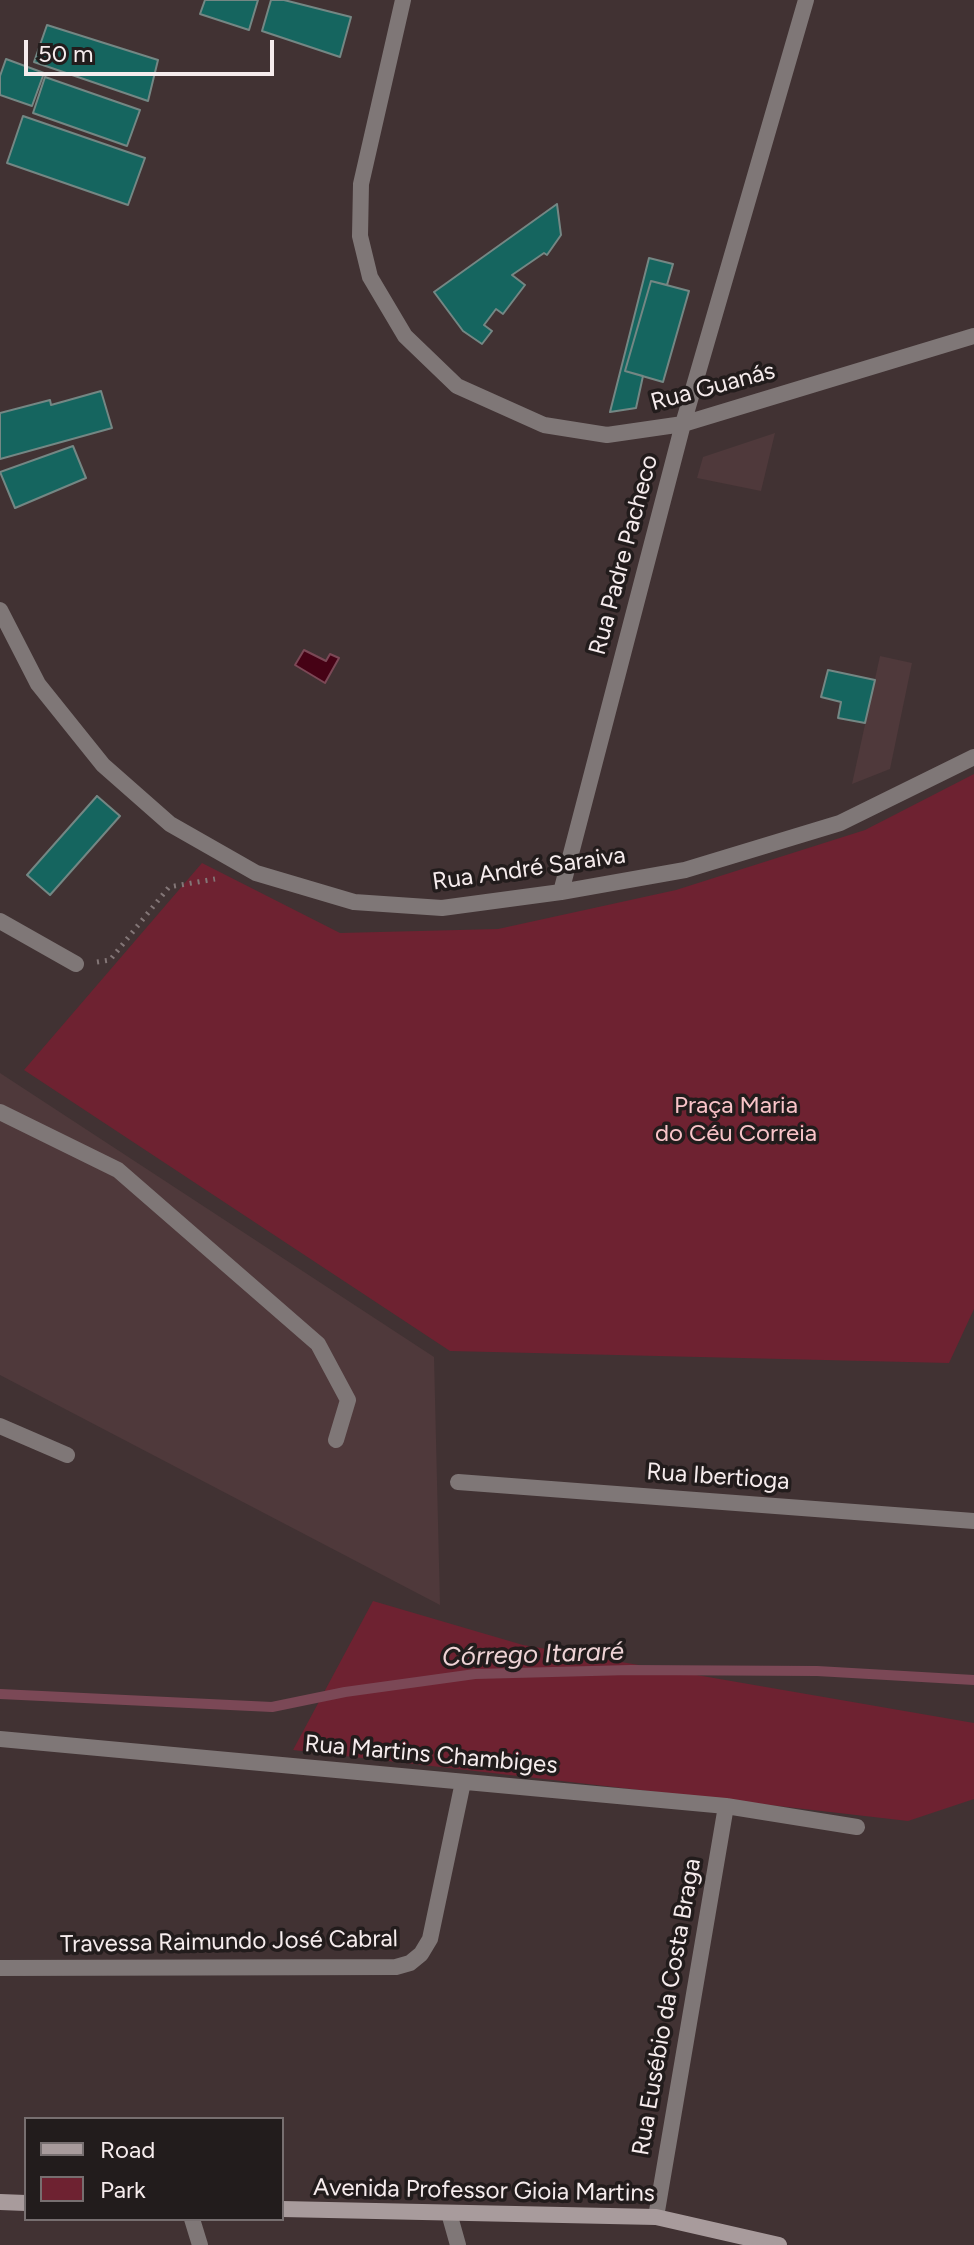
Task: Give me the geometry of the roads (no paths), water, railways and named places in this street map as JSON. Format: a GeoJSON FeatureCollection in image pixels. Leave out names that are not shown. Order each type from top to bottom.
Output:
{"type":"FeatureCollection","features":[{"type":"Feature","properties":{"kind":"street","name":"Rua Guanás"},"geometry":{"type":"LineString","coordinates":[[403,0],[361,184],[360,236],[370,277],[405,336],[457,386],[544,425],[607,435],[683,424],[974,336]]}},
{"type":"Feature","properties":{"kind":"street","name":"Rua Padre Pacheco"},"geometry":{"type":"LineString","coordinates":[[561,892],[683,424],[806,0]]}},
{"type":"Feature","properties":{"kind":"street","name":"Rua André Saraiva"},"geometry":{"type":"LineString","coordinates":[[0,610],[38,684],[103,765],[170,824],[256,873],[354,902],[442,908],[561,892],[685,870],[840,823],[974,757]]}},
{"type":"Feature","properties":{"kind":"street"},"geometry":{"type":"LineString","coordinates":[[0,921],[76,964]]}},
{"type":"Feature","properties":{"kind":"street"},"geometry":{"type":"LineString","coordinates":[[0,1112],[118,1170],[318,1344],[348,1400],[336,1440]]}},
{"type":"Feature","properties":{"kind":"street"},"geometry":{"type":"LineString","coordinates":[[0,1426],[67,1455]]}},
{"type":"Feature","properties":{"kind":"street","name":"Rua Ibertioga"},"geometry":{"type":"LineString","coordinates":[[458,1482],[974,1521]]}},
{"type":"Feature","properties":{"kind":"street","name":"Rua Martins Chambiges"},"geometry":{"type":"LineString","coordinates":[[0,1739],[726,1806],[857,1827]]}},
{"type":"Feature","properties":{"kind":"street","name":"Travessa Raimundo José Cabral"},"geometry":{"type":"LineString","coordinates":[[0,1968],[396,1967],[410,1963],[421,1954],[430,1939],[463,1782]]}},
{"type":"Feature","properties":{"kind":"street","name":"Rua Eusébio da Costa Braga"},"geometry":{"type":"LineString","coordinates":[[656,2217],[726,1806]]}},
{"type":"Feature","properties":{"kind":"street"},"geometry":{"type":"LineString","coordinates":[[0,2202],[24,2203]]}},
{"type":"Feature","properties":{"kind":"street","name":"Avenida Professor Gioia Martins"},"geometry":{"type":"LineString","coordinates":[[284,2209],[656,2217],[772,2244]]}},
{"type":"Feature","properties":{"kind":"street"},"geometry":{"type":"LineString","coordinates":[[449,2213],[458,2245]]}},
{"type":"Feature","properties":{"kind":"street"},"geometry":{"type":"LineString","coordinates":[[193,2221],[200,2245]]}},
{"type":"Feature","properties":{"kind":"waterway","name":"Córrego Itararé"},"geometry":{"type":"LineString","coordinates":[[0,1694],[272,1707],[345,1692],[475,1674],[630,1670],[817,1671],[974,1680]]}},
{"type":"Feature","properties":{"kind":"park label","name":"Praça Maria do Céu Correia"},"geometry":{"type":"Point","coordinates":[736,1120]}}]}
